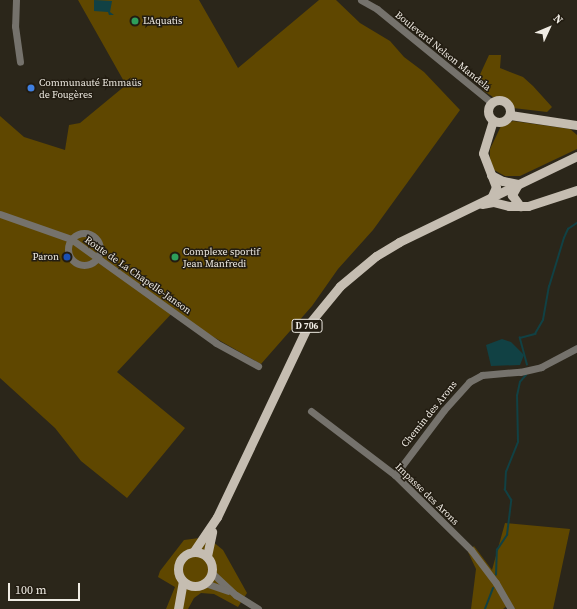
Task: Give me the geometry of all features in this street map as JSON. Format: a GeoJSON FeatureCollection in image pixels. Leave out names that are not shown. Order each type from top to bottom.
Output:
{"type":"FeatureCollection","features":[{"type":"Feature","properties":{"kind":"main road"},"geometry":{"type":"LineString","coordinates":[[498,100],[505,102],[510,107],[510,115],[503,122],[493,120],[489,114],[492,103],[498,100]]}},
{"type":"Feature","properties":{"kind":"main road"},"geometry":{"type":"LineString","coordinates":[[510,115],[577,125]]}},
{"type":"Feature","properties":{"kind":"main road"},"geometry":{"type":"LineString","coordinates":[[492,196],[496,187],[483,153],[493,120]]}},
{"type":"Feature","properties":{"kind":"main road","name":"D 706"},"geometry":{"type":"LineString","coordinates":[[194,551],[217,517],[293,353],[308,326],[323,305],[356,272],[376,256],[492,196],[577,156]]}},
{"type":"Feature","properties":{"kind":"main road"},"geometry":{"type":"LineString","coordinates":[[491,175],[503,181],[518,184],[512,195],[520,206]]}},
{"type":"Feature","properties":{"kind":"main road"},"geometry":{"type":"LineString","coordinates":[[476,204],[493,202],[528,206],[577,190]]}},
{"type":"Feature","properties":{"kind":"main road","name":"D 706"},"geometry":{"type":"LineString","coordinates":[[207,556],[217,517]]}},
{"type":"Feature","properties":{"kind":"main road"},"geometry":{"type":"LineString","coordinates":[[178,608],[194,586],[205,583],[212,573],[212,564],[207,556],[194,551],[185,554],[178,565],[178,573],[183,581],[194,586]]}},
{"type":"Feature","properties":{"kind":"main road"},"geometry":{"type":"LineString","coordinates":[[178,608],[183,581]]}},
{"type":"Feature","properties":{"kind":"street"},"geometry":{"type":"LineString","coordinates":[[16,0],[15,26],[20,62]]}},
{"type":"Feature","properties":{"kind":"street","name":"Boulevard Nelson Mandela"},"geometry":{"type":"LineString","coordinates":[[361,0],[377,9],[492,103]]}},
{"type":"Feature","properties":{"kind":"street","name":"Route de La Chapelle-Janson"},"geometry":{"type":"LineString","coordinates":[[0,214],[71,240],[216,343],[258,366]]}},
{"type":"Feature","properties":{"kind":"street"},"geometry":{"type":"LineString","coordinates":[[80,233],[96,238],[101,248],[98,259],[90,265],[75,263],[68,254],[71,240],[80,233]]}},
{"type":"Feature","properties":{"kind":"street","name":"Chemin des Arons"},"geometry":{"type":"LineString","coordinates":[[395,475],[444,410],[469,382],[482,375],[520,372],[541,367],[577,348]]}},
{"type":"Feature","properties":{"kind":"street","name":"Impasse des Arons"},"geometry":{"type":"LineString","coordinates":[[311,411],[395,475],[471,550],[496,583],[511,609]]}},
{"type":"Feature","properties":{"kind":"street"},"geometry":{"type":"LineString","coordinates":[[212,573],[236,595],[258,609]]}},
{"type":"Feature","properties":{"kind":"street"},"geometry":{"type":"LineString","coordinates":[[205,583],[236,595]]}},
{"type":"Feature","properties":{"kind":"shaded area","name":"Complexe sportif Jean Manfredi"},"geometry":{"type":"Polygon","coordinates":[[[78,0],[199,0],[238,68],[319,0],[336,0],[360,23],[390,41],[404,57],[424,72],[460,110],[373,230],[338,269],[312,306],[261,364],[210,335],[174,311],[117,372],[185,428],[127,498],[81,461],[55,428],[0,378],[0,116],[24,137],[65,150],[69,125],[80,123],[126,85],[78,0]]]}},
{"type":"Feature","properties":{"kind":"shaded area"},"geometry":{"type":"Polygon","coordinates":[[[489,55],[501,55],[500,68],[523,77],[552,107],[547,112],[513,108],[505,98],[493,97],[484,91],[477,81],[489,55]]]}},
{"type":"Feature","properties":{"kind":"shaded area"},"geometry":{"type":"Polygon","coordinates":[[[513,121],[570,129],[577,135],[577,149],[520,176],[505,176],[494,170],[490,159],[490,149],[501,126],[513,121]]]}},
{"type":"Feature","properties":{"kind":"shaded area"},"geometry":{"type":"Polygon","coordinates":[[[505,523],[570,529],[553,609],[515,609],[511,603],[503,609],[471,609],[476,569],[468,552],[474,546],[492,570],[505,523]]]}},
{"type":"Feature","properties":{"kind":"shaded area"},"geometry":{"type":"Polygon","coordinates":[[[207,537],[223,550],[247,593],[238,607],[214,594],[201,593],[194,598],[188,609],[166,609],[175,587],[158,577],[160,571],[184,540],[207,537]]]}},
{"type":"Feature","properties":{"kind":"water"},"geometry":{"type":"Polygon","coordinates":[[[94,0],[112,1],[110,12],[114,15],[109,15],[108,12],[94,11],[94,0]]]}},
{"type":"Feature","properties":{"kind":"water"},"geometry":{"type":"Polygon","coordinates":[[[502,339],[511,342],[524,355],[520,365],[491,366],[486,345],[502,339]]]}},
{"type":"Feature","properties":{"kind":"waterway"},"geometry":{"type":"LineString","coordinates":[[527,365],[520,338],[535,334],[543,320],[549,287],[564,238],[568,229],[577,223]]}},
{"type":"Feature","properties":{"kind":"waterway"},"geometry":{"type":"LineString","coordinates":[[496,575],[497,550],[507,535],[511,500],[505,490],[506,472],[518,442],[517,396],[520,382],[526,375]]}},
{"type":"Feature","properties":{"kind":"waterway"},"geometry":{"type":"LineString","coordinates":[[485,609],[493,588]]}},
{"type":"Feature","properties":{"kind":"place","name":"L'Aquatis"},"geometry":{"type":"Point","coordinates":[135,21]}},
{"type":"Feature","properties":{"kind":"place","name":"Communauté Emmaüs de Fougères"},"geometry":{"type":"Point","coordinates":[31,88]}},
{"type":"Feature","properties":{"kind":"place","name":"Paron"},"geometry":{"type":"Point","coordinates":[67,257]}},
{"type":"Feature","properties":{"kind":"place","name":"Complexe sportif Jean Manfredi"},"geometry":{"type":"Point","coordinates":[175,257]}}]}
